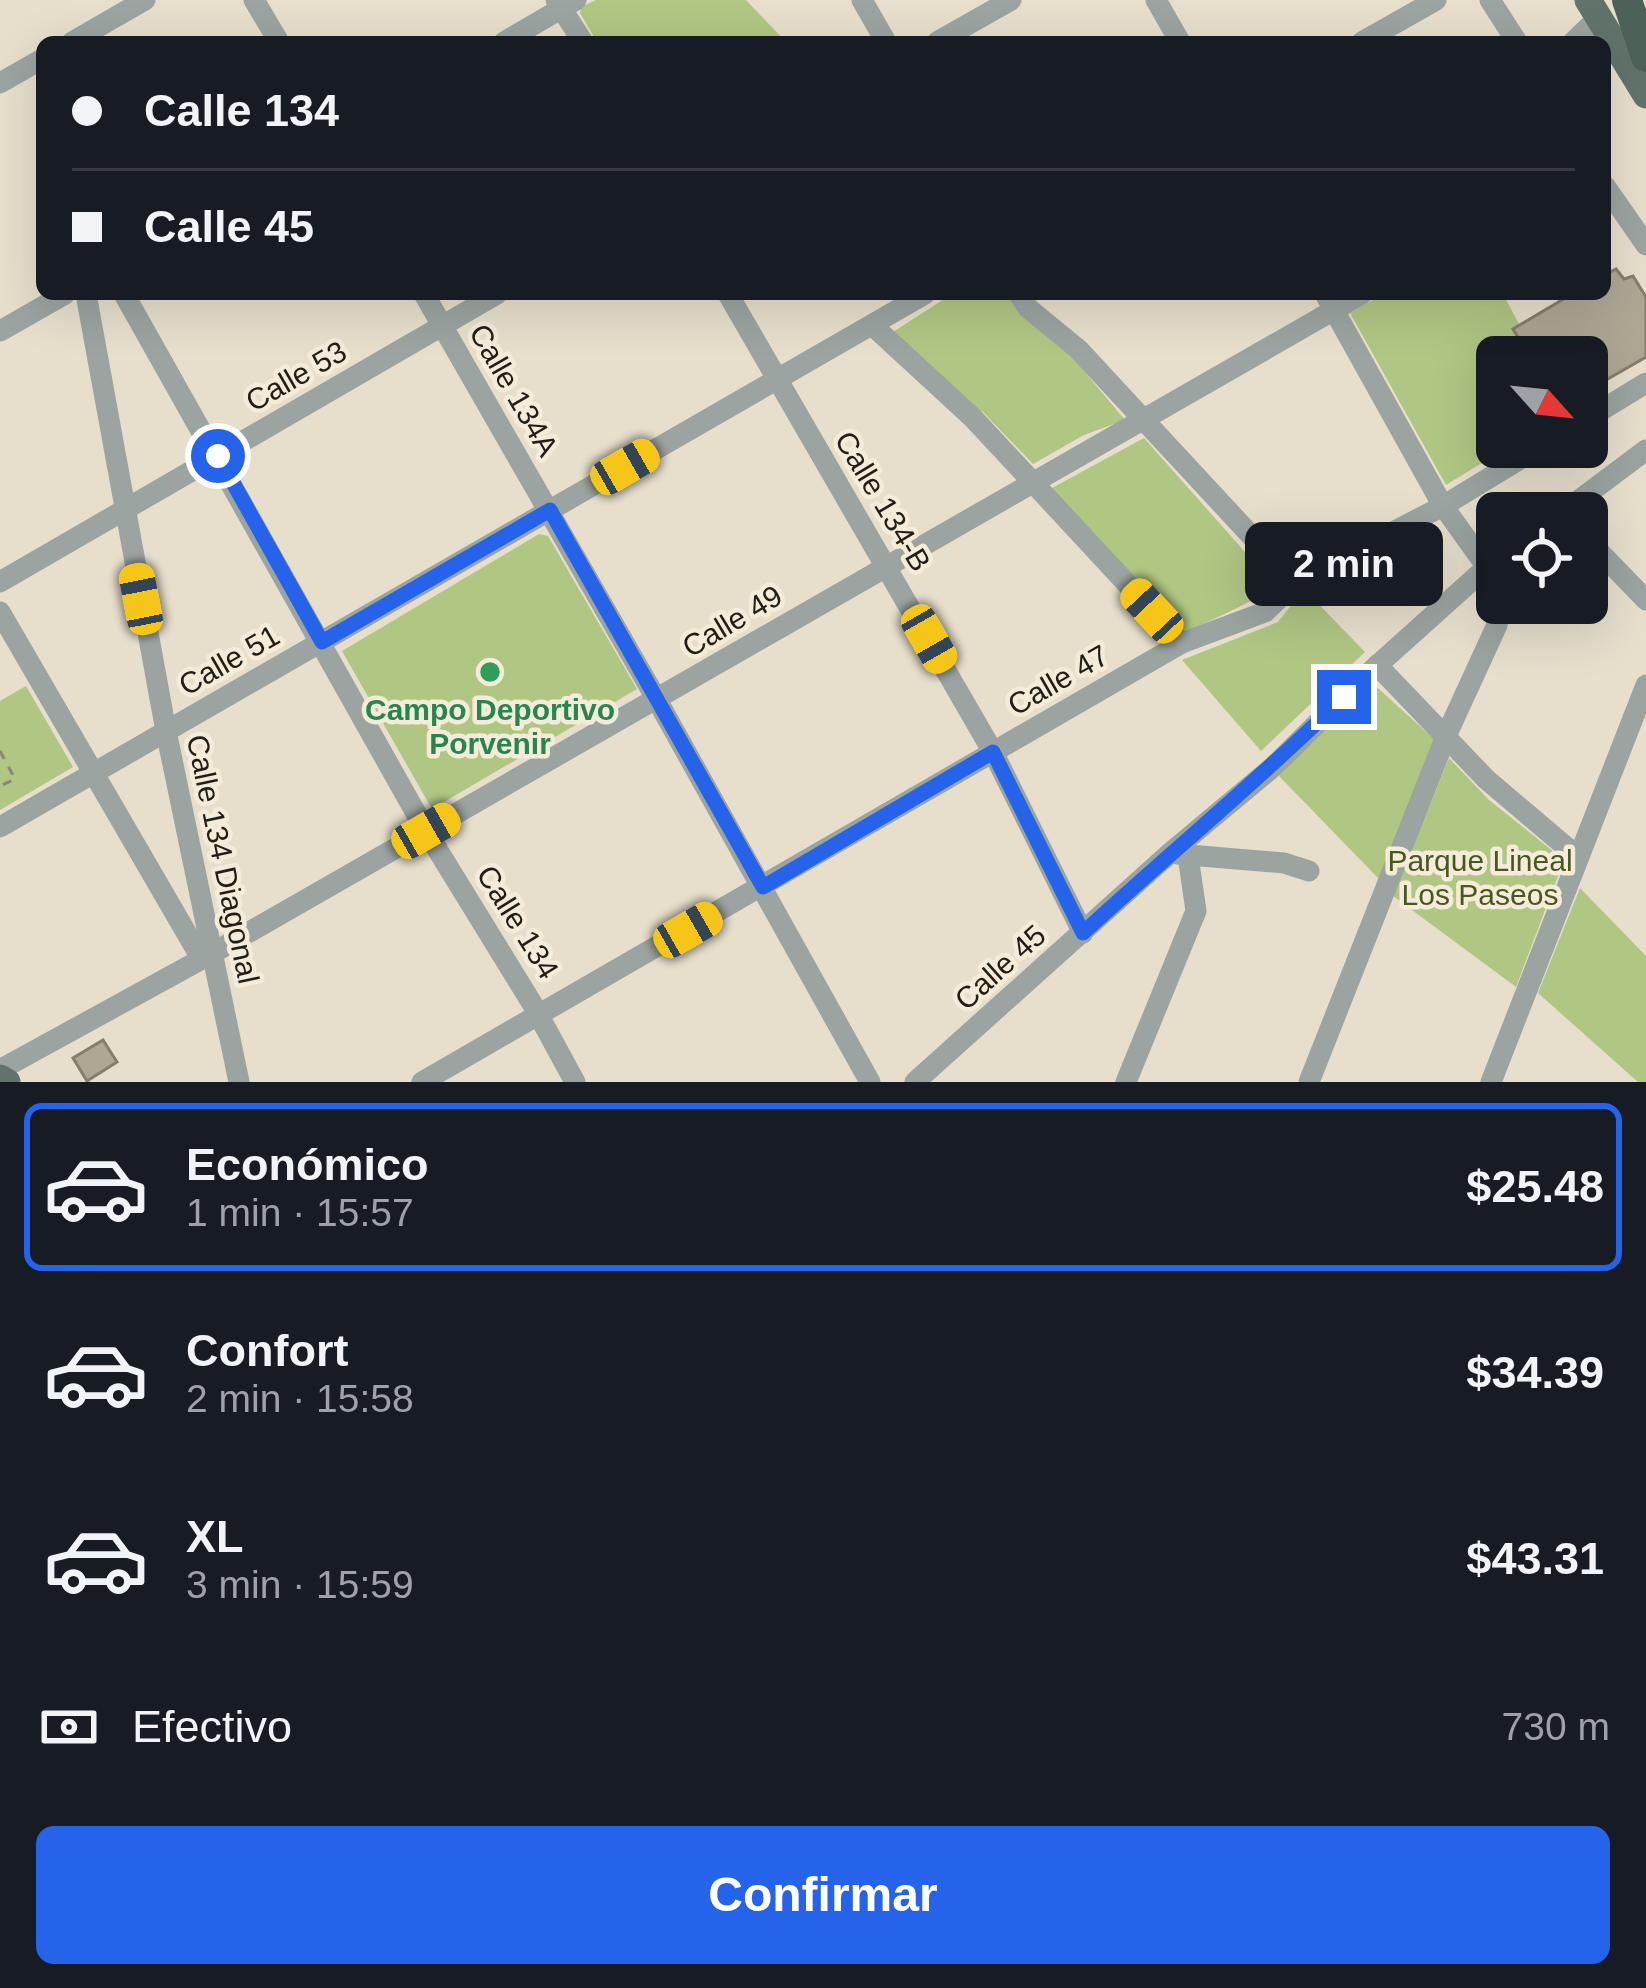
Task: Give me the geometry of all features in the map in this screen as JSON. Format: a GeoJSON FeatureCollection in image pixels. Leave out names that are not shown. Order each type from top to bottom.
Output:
{"type":"FeatureCollection","features":[{"type":"Feature","properties":{"kind":"highway"},"geometry":{"type":"LineString","coordinates":[[1631,0],[1646,17]]}},
{"type":"Feature","properties":{"kind":"highway"},"geometry":{"type":"LineString","coordinates":[[1631,0],[1646,57]]}},
{"type":"Feature","properties":{"kind":"main road"},"geometry":{"type":"LineString","coordinates":[[1593,8],[1610,36]]}},
{"type":"Feature","properties":{"kind":"main road"},"geometry":{"type":"LineString","coordinates":[[1611,38],[1646,95]]}},
{"type":"Feature","properties":{"kind":"street"},"geometry":{"type":"LineString","coordinates":[[82,36],[145,0]]}},
{"type":"Feature","properties":{"kind":"street"},"geometry":{"type":"LineString","coordinates":[[254,0],[275,36]]}},
{"type":"Feature","properties":{"kind":"street"},"geometry":{"type":"LineString","coordinates":[[862,0],[883,36]]}},
{"type":"Feature","properties":{"kind":"street"},"geometry":{"type":"LineString","coordinates":[[948,36],[1011,0]]}},
{"type":"Feature","properties":{"kind":"street"},"geometry":{"type":"LineString","coordinates":[[1156,0],[1177,36]]}},
{"type":"Feature","properties":{"kind":"street"},"geometry":{"type":"LineString","coordinates":[[1373,36],[1436,0]]}},
{"type":"Feature","properties":{"kind":"street"},"geometry":{"type":"LineString","coordinates":[[1490,0],[1512,36]]}},
{"type":"Feature","properties":{"kind":"street"},"geometry":{"type":"LineString","coordinates":[[513,36],[565,3],[580,36]]}},
{"type":"Feature","properties":{"kind":"street"},"geometry":{"type":"LineString","coordinates":[[1577,36],[1593,8]]}},
{"type":"Feature","properties":{"kind":"street"},"geometry":{"type":"LineString","coordinates":[[1,80],[36,62]]}},
{"type":"Feature","properties":{"kind":"street"},"geometry":{"type":"LineString","coordinates":[[1611,191],[1635,209],[1646,211]]}},
{"type":"Feature","properties":{"kind":"street"},"geometry":{"type":"LineString","coordinates":[[1611,193],[1646,244]]}},
{"type":"Feature","properties":{"kind":"street"},"geometry":{"type":"LineString","coordinates":[[0,331],[54,300]]}},
{"type":"Feature","properties":{"kind":"street","name":"Calle 134 Diagonal"},"geometry":{"type":"LineString","coordinates":[[87,300],[206,956],[239,1082]]}},
{"type":"Feature","properties":{"kind":"street","name":"Calle 134"},"geometry":{"type":"LineString","coordinates":[[127,300],[426,831],[574,1082]]}},
{"type":"Feature","properties":{"kind":"street","name":"Calle 134A"},"geometry":{"type":"LineString","coordinates":[[427,300],[870,1082]]}},
{"type":"Feature","properties":{"kind":"street","name":"Calle 53"},"geometry":{"type":"LineString","coordinates":[[0,582],[487,300]]}},
{"type":"Feature","properties":{"kind":"street","name":"Calle 134-B"},"geometry":{"type":"LineString","coordinates":[[731,300],[993,752],[1083,933]]}},
{"type":"Feature","properties":{"kind":"street","name":"Calle 51"},"geometry":{"type":"LineString","coordinates":[[0,827],[915,300]]}},
{"type":"Feature","properties":{"kind":"street"},"geometry":{"type":"LineString","coordinates":[[1023,300],[1078,349],[1295,583]]}},
{"type":"Feature","properties":{"kind":"street"},"geometry":{"type":"LineString","coordinates":[[1329,302],[1442,506],[1476,545]]}},
{"type":"Feature","properties":{"kind":"street","name":"Calle 49"},"geometry":{"type":"LineString","coordinates":[[2,1072],[1142,421],[1329,302]]}},
{"type":"Feature","properties":{"kind":"street"},"geometry":{"type":"LineString","coordinates":[[872,325],[973,418],[1183,643]]}},
{"type":"Feature","properties":{"kind":"street"},"geometry":{"type":"LineString","coordinates":[[1608,406],[1646,383]]}},
{"type":"Feature","properties":{"kind":"street"},"geometry":{"type":"LineString","coordinates":[[1590,492],[1646,450]]}},
{"type":"Feature","properties":{"kind":"street","name":"Calle 47"},"geometry":{"type":"LineString","coordinates":[[422,1082],[1183,643],[1264,612],[1295,583],[1505,468]]}},
{"type":"Feature","properties":{"kind":"street"},"geometry":{"type":"LineString","coordinates":[[1608,561],[1646,600]]}},
{"type":"Feature","properties":{"kind":"street","name":"Calle 45"},"geometry":{"type":"LineString","coordinates":[[915,1082],[1179,854],[1476,576]]}},
{"type":"Feature","properties":{"kind":"street"},"geometry":{"type":"LineString","coordinates":[[0,612],[206,956]]}},
{"type":"Feature","properties":{"kind":"street"},"geometry":{"type":"LineString","coordinates":[[1309,1082],[1446,736],[1497,624]]}},
{"type":"Feature","properties":{"kind":"street"},"geometry":{"type":"LineString","coordinates":[[1378,665],[1486,779],[1578,857]]}},
{"type":"Feature","properties":{"kind":"street"},"geometry":{"type":"LineString","coordinates":[[1491,1082],[1646,685]]}},
{"type":"Feature","properties":{"kind":"street"},"geometry":{"type":"LineString","coordinates":[[1126,1082],[1196,911],[1179,854],[1284,863],[1309,871]]}},
{"type":"Feature","properties":{"kind":"path"},"geometry":{"type":"LineString","coordinates":[[0,752],[15,779],[0,786]]}},
{"type":"Feature","properties":{"kind":"green space"},"geometry":{"type":"Polygon","coordinates":[[[596,0],[746,0],[780,36],[593,36],[581,7],[596,0]]]}},
{"type":"Feature","properties":{"kind":"green space"},"geometry":{"type":"Polygon","coordinates":[[[943,300],[1012,300],[1069,353],[1125,420],[1084,435],[1033,464],[893,332],[943,300]]]}},
{"type":"Feature","properties":{"kind":"green space"},"geometry":{"type":"Polygon","coordinates":[[[1373,300],[1506,300],[1519,324],[1513,329],[1517,336],[1476,336],[1476,467],[1446,485],[1350,313],[1373,300]]]}},
{"type":"Feature","properties":{"kind":"green space"},"geometry":{"type":"Polygon","coordinates":[[[1144,438],[1276,589],[1187,632],[1053,493],[1052,488],[1144,438]]]}},
{"type":"Feature","properties":{"kind":"green space","name":"Campo Deportivo Porvenir"},"geometry":{"type":"Polygon","coordinates":[[[539,534],[548,536],[637,689],[432,809],[342,651],[539,534]]]}},
{"type":"Feature","properties":{"kind":"green space"},"geometry":{"type":"Polygon","coordinates":[[[1304,589],[1365,652],[1261,751],[1182,660],[1278,622],[1304,589]]]}},
{"type":"Feature","properties":{"kind":"green space","name":"Parque Lineal Los Paseos"},"geometry":{"type":"Polygon","coordinates":[[[1370,681],[1435,740],[1379,879],[1279,776],[1370,681]]]}},
{"type":"Feature","properties":{"kind":"green space"},"geometry":{"type":"Polygon","coordinates":[[[26,686],[73,767],[0,810],[0,701],[26,686]]]}},
{"type":"Feature","properties":{"kind":"green space","name":"Parque Lineal Los Paseos"},"geometry":{"type":"Polygon","coordinates":[[[1449,758],[1489,800],[1564,860],[1516,987],[1393,896],[1449,758]]]}},
{"type":"Feature","properties":{"kind":"green space","name":"Parque Lineal Los Paseos"},"geometry":{"type":"Polygon","coordinates":[[[1580,888],[1646,956],[1646,1082],[1638,1082],[1538,993],[1580,888]]]}},
{"type":"Feature","properties":{"kind":"building"},"geometry":{"type":"Polygon","coordinates":[[[1616,269],[1624,279],[1633,276],[1646,297],[1646,357],[1608,379],[1608,336],[1517,336],[1513,329],[1562,300],[1611,300],[1611,272],[1616,269]]]}},
{"type":"Feature","properties":{"kind":"building"},"geometry":{"type":"Polygon","coordinates":[[[103,1040],[117,1062],[87,1081],[73,1058],[103,1040]]]}},
{"type":"Feature","properties":{"kind":"place","name":"Campo Deportivo Porvenir"},"geometry":{"type":"Point","coordinates":[490,672]}},
{"type":"Feature","properties":{"kind":"route"},"geometry":{"type":"LineString","coordinates":[[218,456],[322,642],[550,510],[763,887],[993,752],[1083,933],[1273,767],[1344,697]]}}]}
